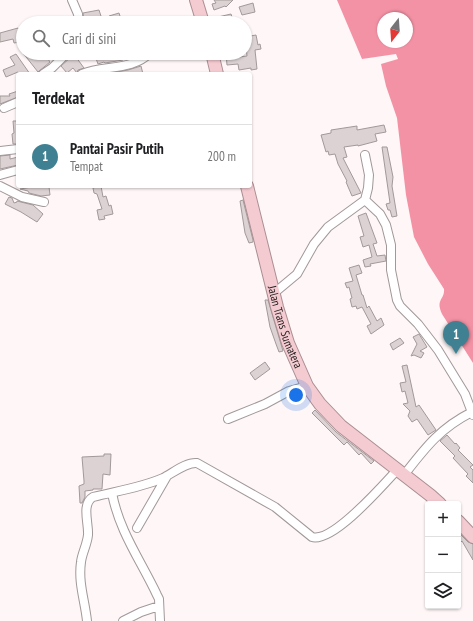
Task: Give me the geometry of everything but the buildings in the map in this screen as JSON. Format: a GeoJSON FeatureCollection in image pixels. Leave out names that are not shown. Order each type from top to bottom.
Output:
{"type":"FeatureCollection","features":[{"type":"Feature","properties":{"kind":"highway"},"geometry":{"type":"LineString","coordinates":[[196,0],[201,16]]}},
{"type":"Feature","properties":{"kind":"highway"},"geometry":{"type":"LineString","coordinates":[[214,60],[217,72]]}},
{"type":"Feature","properties":{"kind":"highway","name":"Jalan Trans Sumatera"},"geometry":{"type":"LineString","coordinates":[[247,188],[273,294],[288,343],[307,386],[320,404],[341,426],[436,501]]}},
{"type":"Feature","properties":{"kind":"highway"},"geometry":{"type":"LineString","coordinates":[[461,524],[473,537]]}},
{"type":"Feature","properties":{"kind":"street"},"geometry":{"type":"LineString","coordinates":[[72,0],[78,16]]}},
{"type":"Feature","properties":{"kind":"street"},"geometry":{"type":"LineString","coordinates":[[45,72],[59,60]]}},
{"type":"Feature","properties":{"kind":"street"},"geometry":{"type":"LineString","coordinates":[[88,72],[109,71],[142,60]]}},
{"type":"Feature","properties":{"kind":"street"},"geometry":{"type":"LineString","coordinates":[[4,108],[16,103]]}},
{"type":"Feature","properties":{"kind":"street"},"geometry":{"type":"LineString","coordinates":[[0,151],[16,149]]}},
{"type":"Feature","properties":{"kind":"street"},"geometry":{"type":"LineString","coordinates":[[273,294],[297,274],[314,244],[328,227],[365,200],[369,175],[365,155]]}},
{"type":"Feature","properties":{"kind":"street"},"geometry":{"type":"LineString","coordinates":[[0,175],[5,172],[16,170]]}},
{"type":"Feature","properties":{"kind":"street"},"geometry":{"type":"LineString","coordinates":[[0,186],[22,197],[44,202]]}},
{"type":"Feature","properties":{"kind":"street"},"geometry":{"type":"LineString","coordinates":[[87,621],[80,571],[88,535],[88,501],[93,497],[145,485],[192,463],[202,465],[275,507],[312,537],[316,538],[324,536],[359,511],[400,473],[432,440],[451,424],[472,414],[465,394],[438,350],[418,324],[400,306],[395,294],[391,270],[391,245],[386,225],[380,214],[365,200]]}},
{"type":"Feature","properties":{"kind":"street"},"geometry":{"type":"LineString","coordinates":[[228,419],[265,404],[289,391],[307,386]]}},
{"type":"Feature","properties":{"kind":"street"},"geometry":{"type":"LineString","coordinates":[[137,528],[167,476]]}},
{"type":"Feature","properties":{"kind":"street"},"geometry":{"type":"LineString","coordinates":[[112,493],[116,511],[124,533],[158,595],[160,621]]}},
{"type":"Feature","properties":{"kind":"street"},"geometry":{"type":"LineString","coordinates":[[123,621],[140,612],[159,606]]}},
{"type":"Feature","properties":{"kind":"shaded area"},"geometry":{"type":"Polygon","coordinates":[[[337,0],[473,0],[473,363],[442,314],[440,302],[444,289],[428,264],[414,237],[406,195],[397,118],[386,86],[381,64],[398,59],[396,54],[362,59],[337,0]]]}},
{"type":"Feature","properties":{"kind":"place","name":"Pantai Pasir Putih"},"geometry":{"type":"Point","coordinates":[456,354]}}]}
